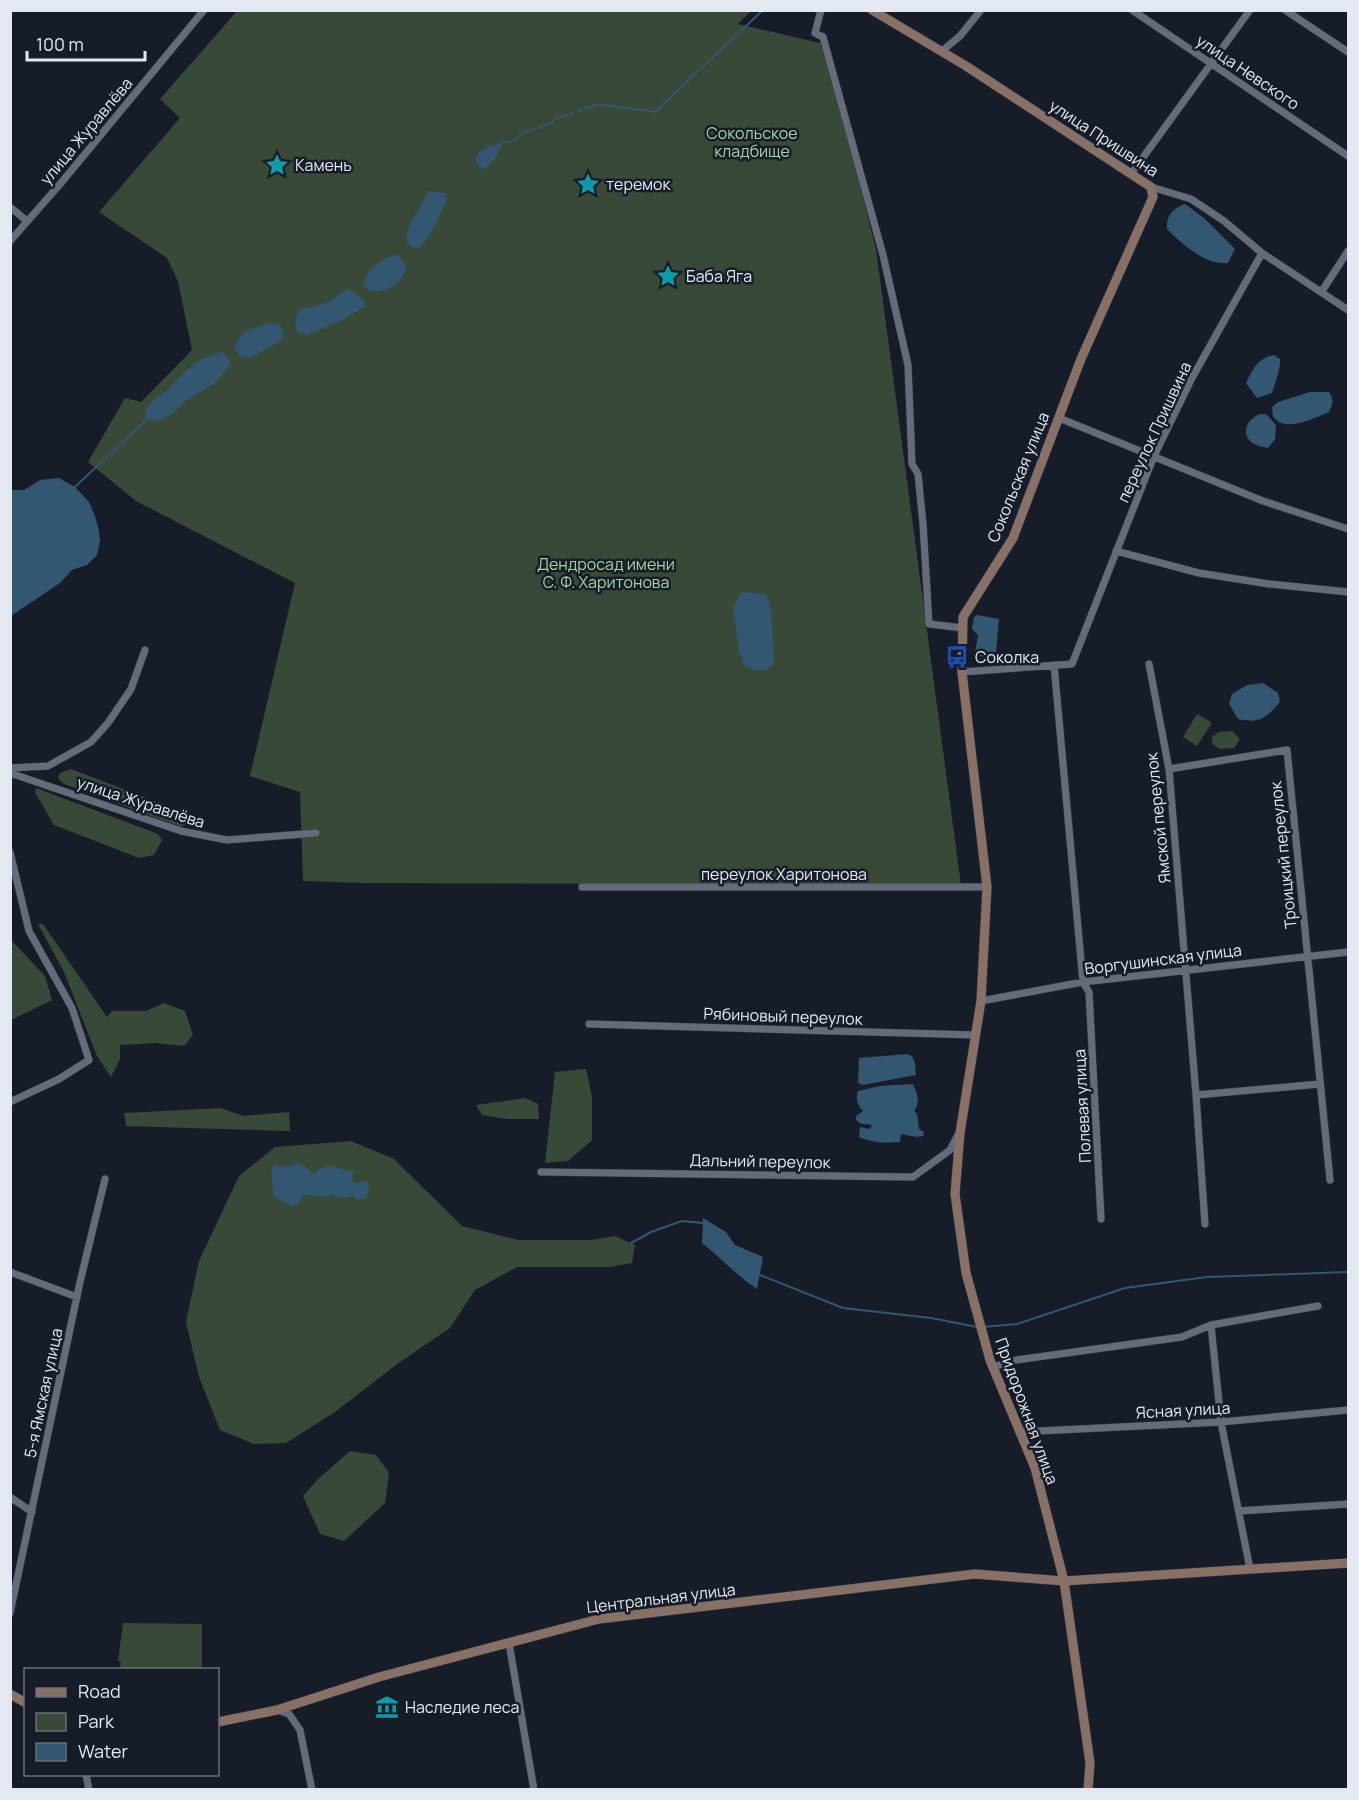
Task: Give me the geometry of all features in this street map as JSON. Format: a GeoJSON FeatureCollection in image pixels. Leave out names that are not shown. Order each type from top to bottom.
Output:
{"type":"FeatureCollection","features":[{"type":"Feature","properties":{"kind":"street","name":"улица Журавлёва"},"geometry":{"type":"LineString","coordinates":[[10,241],[204,10]]}},
{"type":"Feature","properties":{"kind":"street"},"geometry":{"type":"LineString","coordinates":[[821,10],[815,33],[823,37],[882,255],[908,365],[912,464],[918,474],[928,624],[963,628]]}},
{"type":"Feature","properties":{"kind":"street","name":"улица Пришвина"},"geometry":{"type":"LineString","coordinates":[[872,10],[942,51],[1151,187],[1191,200],[1224,221],[1262,253],[1348,310]]}},
{"type":"Feature","properties":{"kind":"street"},"geometry":{"type":"LineString","coordinates":[[942,51],[960,36],[981,10]]}},
{"type":"Feature","properties":{"kind":"street","name":"улица Невского"},"geometry":{"type":"LineString","coordinates":[[1132,10],[1348,156]]}},
{"type":"Feature","properties":{"kind":"street"},"geometry":{"type":"LineString","coordinates":[[1131,174],[1250,10]]}},
{"type":"Feature","properties":{"kind":"street"},"geometry":{"type":"LineString","coordinates":[[1285,10],[1348,52]]}},
{"type":"Feature","properties":{"kind":"street","name":"Сокольская улица"},"geometry":{"type":"LineString","coordinates":[[981,1001],[987,887],[962,672],[963,616],[1013,538],[1081,359],[1153,197],[1151,187]]}},
{"type":"Feature","properties":{"kind":"street"},"geometry":{"type":"LineString","coordinates":[[10,207],[27,221]]}},
{"type":"Feature","properties":{"kind":"street"},"geometry":{"type":"LineString","coordinates":[[1322,291],[1348,251]]}},
{"type":"Feature","properties":{"kind":"street","name":"переулок Пришвина"},"geometry":{"type":"LineString","coordinates":[[1054,665],[1072,664],[1154,456],[1192,378],[1262,253]]}},
{"type":"Feature","properties":{"kind":"street"},"geometry":{"type":"LineString","coordinates":[[1059,418],[1263,501],[1348,529]]}},
{"type":"Feature","properties":{"kind":"street"},"geometry":{"type":"LineString","coordinates":[[1116,550],[1199,573],[1269,584],[1348,592]]}},
{"type":"Feature","properties":{"kind":"street"},"geometry":{"type":"LineString","coordinates":[[10,768],[48,766],[91,742],[108,723],[131,689],[145,650]]}},
{"type":"Feature","properties":{"kind":"street","name":"Ямской переулок"},"geometry":{"type":"LineString","coordinates":[[1149,664],[1169,769],[1205,1224]]}},
{"type":"Feature","properties":{"kind":"street"},"geometry":{"type":"LineString","coordinates":[[962,672],[1054,665],[1083,982]]}},
{"type":"Feature","properties":{"kind":"street","name":"Троицкий переулок"},"geometry":{"type":"LineString","coordinates":[[1169,769],[1287,750],[1330,1180]]}},
{"type":"Feature","properties":{"kind":"street","name":"улица Журавлёва"},"geometry":{"type":"LineString","coordinates":[[10,773],[181,831],[212,838],[227,840],[316,833]]}},
{"type":"Feature","properties":{"kind":"street"},"geometry":{"type":"LineString","coordinates":[[10,852],[29,931],[72,1008],[89,1060],[59,1080],[10,1102]]}},
{"type":"Feature","properties":{"kind":"street","name":"переулок Харитонова"},"geometry":{"type":"LineString","coordinates":[[582,887],[987,887]]}},
{"type":"Feature","properties":{"kind":"street","name":"Воргушинская улица"},"geometry":{"type":"LineString","coordinates":[[981,1001],[1083,982],[1348,952]]}},
{"type":"Feature","properties":{"kind":"street","name":"Полевая улица"},"geometry":{"type":"LineString","coordinates":[[1083,982],[1089,992],[1101,1219]]}},
{"type":"Feature","properties":{"kind":"street","name":"Придорожная улица"},"geometry":{"type":"LineString","coordinates":[[981,1001],[960,1133],[956,1194],[966,1273],[993,1367],[1035,1468],[1064,1581],[1090,1763],[1088,1790]]}},
{"type":"Feature","properties":{"kind":"street","name":"Рябиновый переулок"},"geometry":{"type":"LineString","coordinates":[[589,1024],[976,1035]]}},
{"type":"Feature","properties":{"kind":"street"},"geometry":{"type":"LineString","coordinates":[[1196,1095],[1320,1084]]}},
{"type":"Feature","properties":{"kind":"street","name":"Дальний переулок"},"geometry":{"type":"LineString","coordinates":[[541,1172],[913,1177],[950,1150],[960,1133]]}},
{"type":"Feature","properties":{"kind":"street","name":"5-я Ямская улица"},"geometry":{"type":"LineString","coordinates":[[10,1613],[77,1297],[105,1179]]}},
{"type":"Feature","properties":{"kind":"street"},"geometry":{"type":"LineString","coordinates":[[10,1272],[77,1297]]}},
{"type":"Feature","properties":{"kind":"street"},"geometry":{"type":"LineString","coordinates":[[993,1367],[1016,1360],[1182,1337],[1210,1325],[1318,1306]]}},
{"type":"Feature","properties":{"kind":"street"},"geometry":{"type":"LineString","coordinates":[[1210,1325],[1221,1422],[1250,1569]]}},
{"type":"Feature","properties":{"kind":"street","name":"Ясная улица"},"geometry":{"type":"LineString","coordinates":[[1019,1432],[1221,1422],[1348,1410]]}},
{"type":"Feature","properties":{"kind":"street"},"geometry":{"type":"LineString","coordinates":[[10,1497],[32,1512]]}},
{"type":"Feature","properties":{"kind":"street"},"geometry":{"type":"LineString","coordinates":[[1239,1511],[1348,1504]]}},
{"type":"Feature","properties":{"kind":"street","name":"Центральная улица"},"geometry":{"type":"LineString","coordinates":[[219,1722],[277,1710],[380,1677],[599,1619],[975,1574],[1064,1581],[1348,1563]]}},
{"type":"Feature","properties":{"kind":"street"},"geometry":{"type":"LineString","coordinates":[[509,1643],[534,1790]]}},
{"type":"Feature","properties":{"kind":"street"},"geometry":{"type":"LineString","coordinates":[[277,1710],[289,1714],[300,1730],[312,1790]]}},
{"type":"Feature","properties":{"kind":"green space","name":"Дендросад имени С. Ф. Харитонова"},"geometry":{"type":"Polygon","coordinates":[[[237,11],[751,11],[738,24],[824,44],[876,249],[961,885],[303,881],[300,792],[250,776],[295,583],[136,501],[88,462],[125,398],[141,402],[192,350],[178,281],[167,258],[99,212],[180,118],[160,99],[237,11]]]}},
{"type":"Feature","properties":{"kind":"green space"},"geometry":{"type":"Polygon","coordinates":[[[1197,714],[1212,723],[1197,746],[1183,737],[1197,714]]]}},
{"type":"Feature","properties":{"kind":"green space"},"geometry":{"type":"Polygon","coordinates":[[[1232,731],[1240,739],[1234,748],[1219,749],[1212,743],[1212,737],[1219,732],[1232,731]]]}},
{"type":"Feature","properties":{"kind":"green space"},"geometry":{"type":"Polygon","coordinates":[[[71,769],[188,814],[189,823],[181,827],[64,784],[58,778],[60,773],[71,769]]]}},
{"type":"Feature","properties":{"kind":"green space"},"geometry":{"type":"Polygon","coordinates":[[[36,788],[158,834],[162,840],[154,855],[139,858],[54,825],[35,792],[36,788]]]}},
{"type":"Feature","properties":{"kind":"green space"},"geometry":{"type":"Polygon","coordinates":[[[38,924],[43,924],[107,1017],[112,1011],[146,1011],[164,1003],[185,1011],[193,1035],[184,1046],[156,1043],[120,1045],[120,1059],[111,1077],[97,1056],[64,972],[38,924]]]}},
{"type":"Feature","properties":{"kind":"green space"},"geometry":{"type":"Polygon","coordinates":[[[10,939],[45,976],[52,1000],[11,1020],[10,939]]]}},
{"type":"Feature","properties":{"kind":"green space"},"geometry":{"type":"Polygon","coordinates":[[[586,1069],[592,1097],[592,1140],[568,1161],[545,1163],[555,1072],[586,1069]]]}},
{"type":"Feature","properties":{"kind":"green space"},"geometry":{"type":"Polygon","coordinates":[[[525,1098],[538,1104],[539,1119],[507,1119],[482,1115],[476,1105],[525,1098]]]}},
{"type":"Feature","properties":{"kind":"green space"},"geometry":{"type":"Polygon","coordinates":[[[221,1108],[243,1116],[289,1112],[290,1131],[126,1126],[124,1113],[221,1108]]]}},
{"type":"Feature","properties":{"kind":"green space"},"geometry":{"type":"Polygon","coordinates":[[[351,1141],[394,1159],[462,1226],[518,1240],[591,1240],[615,1236],[635,1245],[632,1263],[610,1267],[517,1267],[475,1290],[450,1328],[397,1364],[335,1412],[286,1443],[254,1444],[220,1430],[199,1377],[186,1322],[199,1261],[239,1176],[275,1147],[351,1141]]]}},
{"type":"Feature","properties":{"kind":"green space"},"geometry":{"type":"Polygon","coordinates":[[[350,1451],[376,1455],[389,1473],[385,1503],[344,1541],[320,1534],[303,1496],[318,1479],[350,1451]]]}},
{"type":"Feature","properties":{"kind":"green space"},"geometry":{"type":"Polygon","coordinates":[[[123,1623],[202,1624],[202,1668],[120,1668],[121,1662],[118,1661],[123,1623]]]}},
{"type":"Feature","properties":{"kind":"water"},"geometry":{"type":"Polygon","coordinates":[[[503,143],[495,159],[481,170],[475,159],[477,155],[487,147],[503,143]]]}},
{"type":"Feature","properties":{"kind":"water"},"geometry":{"type":"Polygon","coordinates":[[[429,191],[445,193],[447,198],[435,225],[418,249],[407,242],[407,233],[429,191]]]}},
{"type":"Feature","properties":{"kind":"water"},"geometry":{"type":"Polygon","coordinates":[[[1185,204],[1204,218],[1235,249],[1228,263],[1211,261],[1203,257],[1187,247],[1167,229],[1171,213],[1185,204]]]}},
{"type":"Feature","properties":{"kind":"water"},"geometry":{"type":"Polygon","coordinates":[[[395,255],[403,261],[406,268],[397,283],[388,289],[379,291],[370,290],[363,284],[375,266],[395,255]]]}},
{"type":"Feature","properties":{"kind":"water"},"geometry":{"type":"Polygon","coordinates":[[[349,289],[365,301],[364,307],[343,320],[307,335],[297,331],[295,320],[299,310],[324,304],[349,289]]]}},
{"type":"Feature","properties":{"kind":"water"},"geometry":{"type":"Polygon","coordinates":[[[270,323],[280,325],[284,334],[282,340],[250,358],[239,355],[234,346],[245,331],[270,323]]]}},
{"type":"Feature","properties":{"kind":"water"},"geometry":{"type":"Polygon","coordinates":[[[223,352],[231,364],[215,383],[185,401],[172,414],[159,421],[146,420],[145,414],[148,406],[187,370],[205,358],[223,352]]]}},
{"type":"Feature","properties":{"kind":"water"},"geometry":{"type":"Polygon","coordinates":[[[1274,355],[1280,359],[1280,362],[1272,393],[1257,398],[1246,383],[1260,361],[1274,355]]]}},
{"type":"Feature","properties":{"kind":"water"},"geometry":{"type":"Polygon","coordinates":[[[1310,392],[1329,392],[1332,402],[1329,412],[1293,424],[1281,423],[1273,417],[1272,407],[1278,402],[1310,392]]]}},
{"type":"Feature","properties":{"kind":"water"},"geometry":{"type":"Polygon","coordinates":[[[1260,414],[1266,414],[1276,425],[1275,439],[1268,448],[1254,444],[1247,436],[1248,423],[1260,414]]]}},
{"type":"Feature","properties":{"kind":"water"},"geometry":{"type":"Polygon","coordinates":[[[59,478],[75,487],[89,502],[99,531],[100,541],[97,555],[87,565],[72,570],[60,583],[11,616],[11,490],[24,490],[40,480],[59,478]]]}},
{"type":"Feature","properties":{"kind":"water"},"geometry":{"type":"Polygon","coordinates":[[[742,592],[766,594],[771,607],[774,665],[763,670],[755,670],[744,665],[739,652],[733,606],[742,592]]]}},
{"type":"Feature","properties":{"kind":"water"},"geometry":{"type":"Polygon","coordinates":[[[977,615],[999,619],[994,656],[982,657],[975,653],[978,635],[972,629],[974,617],[977,615]]]}},
{"type":"Feature","properties":{"kind":"water"},"geometry":{"type":"Polygon","coordinates":[[[1263,683],[1278,693],[1280,702],[1262,718],[1252,721],[1238,719],[1229,704],[1232,694],[1247,685],[1263,683]]]}},
{"type":"Feature","properties":{"kind":"water"},"geometry":{"type":"Polygon","coordinates":[[[907,1054],[912,1056],[915,1063],[916,1075],[863,1085],[858,1083],[859,1058],[907,1054]]]}},
{"type":"Feature","properties":{"kind":"water"},"geometry":{"type":"Polygon","coordinates":[[[913,1084],[918,1101],[914,1111],[917,1114],[919,1129],[924,1132],[923,1136],[901,1134],[900,1142],[874,1141],[859,1137],[860,1127],[869,1129],[872,1126],[861,1124],[856,1120],[856,1116],[863,1111],[858,1102],[858,1091],[880,1086],[913,1084]]]}},
{"type":"Feature","properties":{"kind":"water"},"geometry":{"type":"Polygon","coordinates":[[[296,1163],[305,1166],[314,1174],[330,1166],[354,1170],[352,1177],[354,1183],[368,1182],[369,1192],[364,1199],[357,1200],[354,1196],[338,1198],[333,1195],[303,1195],[298,1205],[292,1206],[274,1197],[271,1172],[275,1165],[289,1167],[296,1163]]]}},
{"type":"Feature","properties":{"kind":"water"},"geometry":{"type":"Polygon","coordinates":[[[703,1218],[726,1232],[735,1245],[763,1257],[757,1289],[702,1243],[703,1218]]]}},
{"type":"Feature","properties":{"kind":"waterway"},"geometry":{"type":"LineString","coordinates":[[578,111],[598,104],[655,112],[763,10]]}},
{"type":"Feature","properties":{"kind":"waterway"},"geometry":{"type":"LineString","coordinates":[[503,143],[513,141],[523,133],[573,113]]}},
{"type":"Feature","properties":{"kind":"waterway"},"geometry":{"type":"LineString","coordinates":[[75,487],[146,420]]}},
{"type":"Feature","properties":{"kind":"waterway"},"geometry":{"type":"LineString","coordinates":[[631,1243],[651,1232],[682,1221],[703,1223]]}},
{"type":"Feature","properties":{"kind":"waterway"},"geometry":{"type":"LineString","coordinates":[[982,1327],[1017,1324],[1125,1288],[1207,1277],[1348,1272]]}},
{"type":"Feature","properties":{"kind":"waterway"},"geometry":{"type":"LineString","coordinates":[[760,1275],[843,1308],[931,1318],[977,1327]]}},
{"type":"Feature","properties":{"kind":"place","name":"Камень"},"geometry":{"type":"Point","coordinates":[277,165]}},
{"type":"Feature","properties":{"kind":"place","name":"теремок"},"geometry":{"type":"Point","coordinates":[588,184]}},
{"type":"Feature","properties":{"kind":"place","name":"Баба Яга"},"geometry":{"type":"Point","coordinates":[668,276]}},
{"type":"Feature","properties":{"kind":"place","name":"Соколка"},"geometry":{"type":"Point","coordinates":[957,657]}},
{"type":"Feature","properties":{"kind":"place","name":"Наследие леса"},"geometry":{"type":"Point","coordinates":[387,1707]}},
{"type":"Feature","properties":{"kind":"park label","name":"Сокольское кладбище"},"geometry":{"type":"Point","coordinates":[752,142]}}]}
